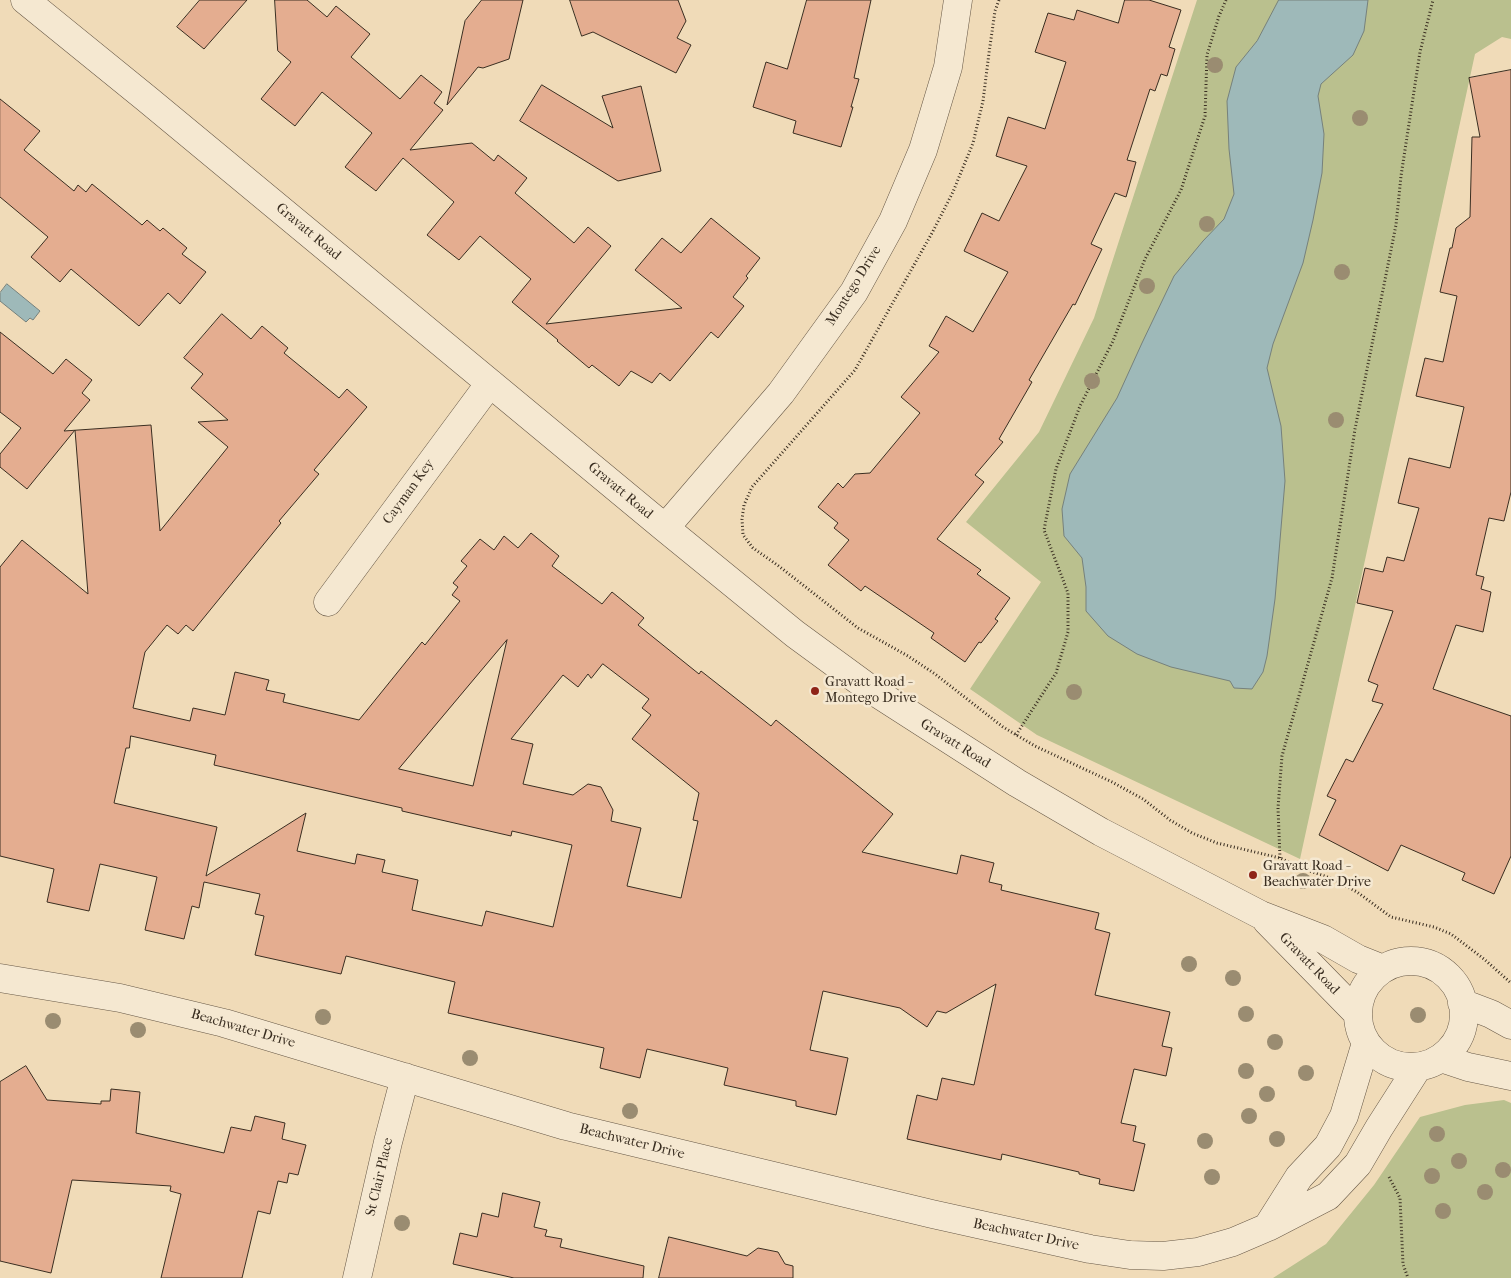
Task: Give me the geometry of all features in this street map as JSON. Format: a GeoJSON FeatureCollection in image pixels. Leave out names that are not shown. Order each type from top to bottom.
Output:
{"type":"FeatureCollection","features":[{"type":"Feature","properties":{"kind":"street","name":"Gravatt Road"},"geometry":{"type":"LineString","coordinates":[[25,0],[665,528],[795,634],[866,686],[1016,783],[1101,832],[1261,914],[1323,939],[1358,959],[1383,969]]}},
{"type":"Feature","properties":{"kind":"street","name":"Montego Drive"},"geometry":{"type":"LineString","coordinates":[[665,528],[781,393],[854,292],[893,221],[924,150],[948,67],[958,0]]}},
{"type":"Feature","properties":{"kind":"street","name":"Cayman Key"},"geometry":{"type":"LineString","coordinates":[[328,602],[490,383]]}},
{"type":"Feature","properties":{"kind":"street","name":"Gravatt Road"},"geometry":{"type":"LineString","coordinates":[[1261,914],[1357,1014]]}},
{"type":"Feature","properties":{"kind":"street"},"geometry":{"type":"LineString","coordinates":[[1429,1062],[1452,1047],[1460,1034],[1463,1019],[1462,1003],[1456,988],[1446,974],[1432,966],[1407,962],[1398,963],[1383,969],[1369,981],[1361,996],[1357,1014],[1360,1029],[1366,1043],[1376,1054],[1388,1062],[1402,1067],[1429,1062],[1468,1067],[1511,1076]]}},
{"type":"Feature","properties":{"kind":"street","name":"Beachwater Drive"},"geometry":{"type":"LineString","coordinates":[[0,978],[120,998],[180,1011],[566,1126],[932,1214],[1090,1249],[1130,1255],[1164,1256],[1198,1252],[1233,1242],[1268,1227],[1328,1196],[1358,1164],[1379,1128],[1429,1062]]}},
{"type":"Feature","properties":{"kind":"street"},"geometry":{"type":"LineString","coordinates":[[1462,1003],[1491,1014],[1511,1025]]}},
{"type":"Feature","properties":{"kind":"street"},"geometry":{"type":"LineString","coordinates":[[1268,1227],[1299,1177],[1328,1146],[1344,1116],[1366,1043]]}},
{"type":"Feature","properties":{"kind":"street","name":"St Clair Place"},"geometry":{"type":"LineString","coordinates":[[357,1278],[404,1077]]}},
{"type":"Feature","properties":{"kind":"path"},"geometry":{"type":"LineString","coordinates":[[999,0],[995,12],[983,101],[973,143],[953,192],[855,370],[752,487],[744,504],[742,519],[743,535],[754,548],[858,628],[908,656],[935,674],[1002,727],[1035,746],[1112,782],[1143,799],[1170,820],[1192,833],[1217,843],[1280,858],[1333,879],[1357,892],[1391,917],[1434,927],[1451,934],[1484,959],[1511,983]]}},
{"type":"Feature","properties":{"kind":"path"},"geometry":{"type":"LineString","coordinates":[[1016,735],[1056,673],[1068,632],[1068,593],[1044,530],[1056,469],[1080,406],[1113,341],[1145,259],[1181,190],[1205,116],[1207,55],[1226,0]]}},
{"type":"Feature","properties":{"kind":"path"},"geometry":{"type":"LineString","coordinates":[[1280,858],[1278,808],[1282,756],[1332,578],[1356,429],[1396,225],[1401,176],[1420,52],[1433,0]]}},
{"type":"Feature","properties":{"kind":"path"},"geometry":{"type":"LineString","coordinates":[[1388,1176],[1400,1198],[1403,1264],[1408,1278]]}},
{"type":"Feature","properties":{"kind":"green space"},"geometry":{"type":"Polygon","coordinates":[[[1197,0],[1511,0],[1511,39],[1502,37],[1475,54],[1300,859],[1037,735],[970,689],[1041,582],[966,522],[1039,432],[1094,318],[1197,0]]]}},
{"type":"Feature","properties":{"kind":"green space"},"geometry":{"type":"Polygon","coordinates":[[[1504,1100],[1511,1103],[1511,1278],[1273,1278],[1326,1244],[1374,1185],[1420,1117],[1465,1105],[1504,1100]]]}},
{"type":"Feature","properties":{"kind":"water"},"geometry":{"type":"Polygon","coordinates":[[[1279,0],[1368,0],[1364,31],[1353,55],[1321,84],[1318,96],[1324,134],[1322,173],[1303,263],[1273,344],[1267,368],[1281,426],[1285,481],[1275,599],[1267,656],[1263,672],[1252,689],[1234,688],[1230,681],[1171,667],[1137,654],[1108,636],[1086,611],[1086,587],[1082,558],[1064,536],[1062,509],[1070,474],[1117,398],[1174,276],[1224,219],[1234,194],[1229,149],[1227,101],[1236,67],[1257,41],[1279,0]]]}},
{"type":"Feature","properties":{"kind":"water"},"geometry":{"type":"Polygon","coordinates":[[[7,284],[40,311],[33,320],[30,318],[26,322],[0,301],[0,293],[7,284]]]}},
{"type":"Feature","properties":{"kind":"building"},"geometry":{"type":"Polygon","coordinates":[[[200,0],[247,0],[204,49],[177,27],[200,0]]]}},
{"type":"Feature","properties":{"kind":"building"},"geometry":{"type":"Polygon","coordinates":[[[275,0],[307,0],[327,17],[336,6],[370,34],[351,57],[400,99],[421,75],[442,92],[434,103],[443,110],[410,150],[472,143],[494,161],[498,155],[527,178],[515,193],[574,243],[588,227],[611,246],[546,324],[682,308],[635,270],[662,238],[681,253],[711,218],[760,258],[746,276],[748,278],[733,297],[744,306],[718,338],[711,332],[670,381],[660,373],[652,383],[631,371],[619,386],[592,365],[589,368],[512,302],[531,279],[480,236],[459,260],[427,235],[454,202],[403,158],[376,191],[345,167],[372,133],[322,92],[295,126],[261,99],[291,62],[278,51],[275,0]]]}},
{"type":"Feature","properties":{"kind":"building"},"geometry":{"type":"Polygon","coordinates":[[[482,0],[523,0],[509,59],[483,68],[478,67],[447,105],[465,21],[482,0]]]}},
{"type":"Feature","properties":{"kind":"building"},"geometry":{"type":"Polygon","coordinates":[[[570,0],[678,0],[686,21],[677,38],[691,45],[676,73],[593,32],[582,36],[570,0]]]}},
{"type":"Feature","properties":{"kind":"building"},"geometry":{"type":"Polygon","coordinates":[[[807,0],[871,0],[854,78],[859,79],[841,147],[793,133],[796,121],[753,107],[766,62],[787,69],[807,0]]]}},
{"type":"Feature","properties":{"kind":"building"},"geometry":{"type":"Polygon","coordinates":[[[1125,0],[1149,0],[1181,10],[1169,47],[1175,49],[1167,76],[1161,74],[1155,91],[1150,89],[1127,160],[1136,162],[1126,197],[1115,193],[1091,244],[1102,249],[1075,305],[1073,304],[1029,380],[1032,382],[999,439],[1003,442],[975,475],[984,482],[937,539],[981,570],[977,574],[1010,598],[995,619],[998,621],[981,643],[979,642],[965,662],[931,638],[934,633],[865,586],[861,591],[828,565],[849,540],[834,528],[838,523],[818,507],[838,483],[843,488],[855,474],[870,473],[920,413],[901,397],[939,352],[929,346],[946,316],[973,332],[1008,272],[964,251],[982,213],[999,221],[1027,166],[996,156],[1008,117],[1045,129],[1066,62],[1035,52],[1048,13],[1074,20],[1077,10],[1118,23],[1125,0]]]}},
{"type":"Feature","properties":{"kind":"building"},"geometry":{"type":"Polygon","coordinates":[[[1511,70],[1511,492],[1504,521],[1489,518],[1476,575],[1484,577],[1481,589],[1491,592],[1483,632],[1456,625],[1433,689],[1511,716],[1511,856],[1494,894],[1462,880],[1465,873],[1401,845],[1388,871],[1319,835],[1336,800],[1327,796],[1346,759],[1353,762],[1383,704],[1372,701],[1378,685],[1368,681],[1393,611],[1357,603],[1365,568],[1383,572],[1387,557],[1404,561],[1419,508],[1398,503],[1409,458],[1450,468],[1464,407],[1416,396],[1425,358],[1443,362],[1457,296],[1440,292],[1456,228],[1470,217],[1472,137],[1480,137],[1469,78],[1511,70]]]}},
{"type":"Feature","properties":{"kind":"building"},"geometry":{"type":"Polygon","coordinates":[[[542,85],[613,128],[602,96],[641,86],[661,171],[618,181],[520,121],[542,85]]]}},
{"type":"Feature","properties":{"kind":"building"},"geometry":{"type":"Polygon","coordinates":[[[0,99],[40,131],[24,150],[74,191],[78,185],[86,192],[92,184],[142,225],[147,220],[160,231],[163,228],[187,248],[182,254],[206,272],[180,304],[168,293],[139,326],[71,269],[60,282],[31,257],[48,237],[0,197],[0,99]]]}},
{"type":"Feature","properties":{"kind":"building"},"geometry":{"type":"Polygon","coordinates":[[[222,314],[251,339],[262,326],[288,348],[284,353],[339,398],[347,389],[367,407],[314,470],[319,474],[279,521],[281,523],[193,631],[186,625],[178,634],[167,625],[145,652],[133,708],[190,721],[193,708],[225,715],[235,672],[269,680],[266,690],[285,694],[283,702],[359,720],[422,642],[425,645],[460,601],[452,595],[458,587],[453,583],[467,566],[461,561],[480,539],[494,550],[504,536],[518,548],[531,533],[559,556],[552,566],[602,604],[612,592],[644,618],[638,625],[699,674],[701,671],[771,726],[776,720],[893,814],[862,852],[957,874],[961,855],[994,863],[989,882],[1002,885],[1001,890],[1099,913],[1095,929],[1110,933],[1095,995],[1170,1012],[1162,1046],[1172,1048],[1166,1076],[1134,1069],[1121,1123],[1136,1126],[1133,1141],[1145,1144],[1134,1191],[1099,1184],[1100,1179],[1079,1174],[1079,1172],[1002,1154],[1001,1160],[907,1139],[917,1095],[937,1100],[942,1078],[974,1085],[996,984],[946,1013],[937,1011],[927,1027],[900,1008],[823,991],[810,1050],[848,1058],[836,1115],[796,1106],[796,1101],[724,1085],[728,1068],[647,1049],[640,1078],[600,1068],[604,1048],[448,1013],[455,982],[346,956],[341,974],[255,955],[264,916],[255,914],[260,894],[204,882],[199,908],[192,906],[184,939],[145,930],[157,877],[100,864],[89,911],[47,902],[54,869],[0,856],[0,567],[22,540],[88,594],[75,430],[151,425],[160,531],[228,447],[198,422],[228,420],[191,388],[203,374],[184,358],[222,314]],[[507,640],[399,769],[473,786],[507,640]],[[603,664],[591,678],[588,674],[578,687],[563,675],[511,739],[533,744],[523,784],[573,795],[588,784],[601,787],[613,810],[611,821],[641,828],[627,886],[681,898],[698,821],[693,820],[699,793],[632,739],[651,715],[642,708],[649,699],[603,664]],[[131,736],[129,748],[126,748],[114,803],[217,827],[206,876],[306,813],[297,851],[355,864],[357,854],[385,860],[382,872],[418,880],[412,910],[482,926],[486,911],[553,927],[572,845],[512,831],[511,836],[402,811],[402,808],[214,765],[216,755],[131,736]]]}},
{"type":"Feature","properties":{"kind":"building"},"geometry":{"type":"Polygon","coordinates":[[[0,332],[53,374],[66,359],[92,380],[82,393],[90,400],[64,431],[75,430],[27,489],[0,467],[0,454],[21,428],[0,412],[0,332]]]}},
{"type":"Feature","properties":{"kind":"building"},"geometry":{"type":"Polygon","coordinates":[[[26,1066],[47,1100],[101,1104],[101,1101],[110,1101],[111,1089],[140,1092],[136,1133],[224,1153],[231,1127],[251,1131],[255,1116],[285,1123],[282,1139],[306,1145],[298,1175],[289,1173],[287,1183],[278,1181],[270,1214],[258,1211],[242,1278],[161,1278],[181,1194],[170,1191],[171,1186],[72,1180],[51,1273],[0,1261],[0,1082],[26,1066]]]}},
{"type":"Feature","properties":{"kind":"building"},"geometry":{"type":"Polygon","coordinates":[[[503,1193],[540,1202],[534,1227],[547,1230],[545,1236],[562,1239],[560,1247],[644,1266],[643,1278],[514,1278],[453,1264],[460,1233],[477,1237],[482,1213],[498,1217],[503,1193]]]}},
{"type":"Feature","properties":{"kind":"building"},"geometry":{"type":"Polygon","coordinates":[[[669,1237],[747,1256],[758,1248],[778,1252],[785,1264],[793,1266],[793,1278],[659,1278],[669,1237]]]}},
{"type":"Feature","properties":{"kind":"place","name":"Gravatt Road - Montego Drive"},"geometry":{"type":"Point","coordinates":[815,691]}},
{"type":"Feature","properties":{"kind":"place","name":"Gravatt Road - Beachwater Drive"},"geometry":{"type":"Point","coordinates":[1253,875]}}]}
